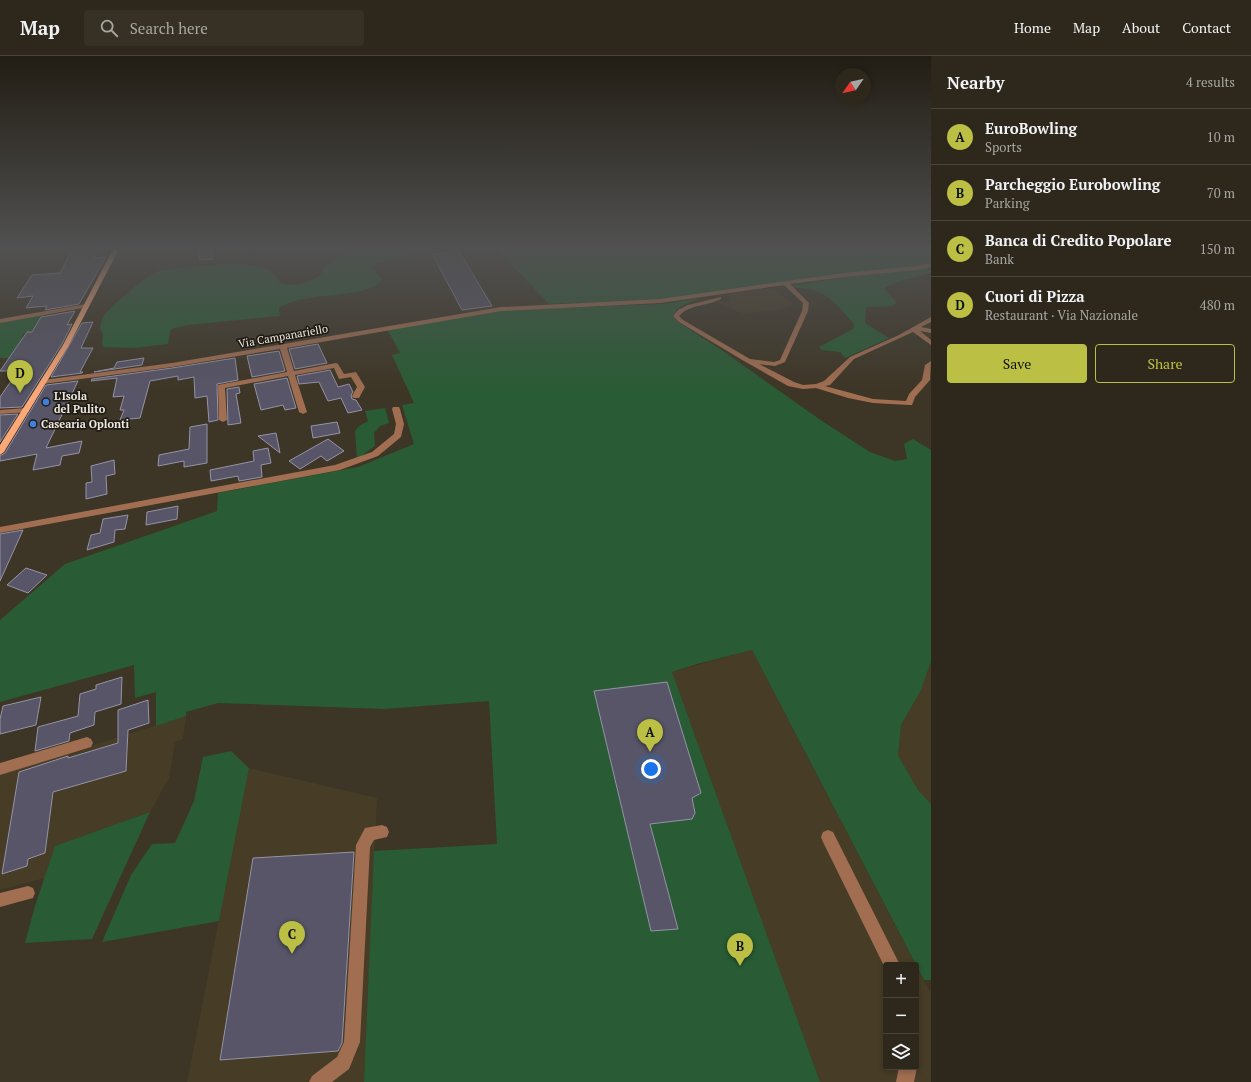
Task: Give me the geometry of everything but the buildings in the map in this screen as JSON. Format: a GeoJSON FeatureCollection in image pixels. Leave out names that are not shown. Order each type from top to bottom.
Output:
{"type":"FeatureCollection","features":[{"type":"Feature","properties":{"kind":"main road"},"geometry":{"type":"LineString","coordinates":[[0,452],[66,345],[91,297]]}},
{"type":"Feature","properties":{"kind":"street","name":"Via Campanariello"},"geometry":{"type":"LineString","coordinates":[[43,382],[172,365],[501,308],[660,301],[692,297]]}},
{"type":"Feature","properties":{"kind":"street"},"geometry":{"type":"LineString","coordinates":[[720,297],[714,301],[692,305],[679,312],[676,316],[681,321],[746,360],[791,384],[803,387],[817,386],[827,383],[852,358],[931,319]]}},
{"type":"Feature","properties":{"kind":"street"},"geometry":{"type":"LineString","coordinates":[[746,360],[776,364],[783,361],[805,311],[806,303],[801,297]]}},
{"type":"Feature","properties":{"kind":"street"},"geometry":{"type":"LineString","coordinates":[[0,321],[86,306]]}},
{"type":"Feature","properties":{"kind":"street"},"geometry":{"type":"LineString","coordinates":[[913,329],[931,331]]}},
{"type":"Feature","properties":{"kind":"street"},"geometry":{"type":"LineString","coordinates":[[913,329],[931,343]]}},
{"type":"Feature","properties":{"kind":"street"},"geometry":{"type":"LineString","coordinates":[[283,346],[302,412]]}},
{"type":"Feature","properties":{"kind":"street"},"geometry":{"type":"LineString","coordinates":[[817,386],[870,402],[893,404],[909,403],[912,396],[926,380],[928,365],[931,363]]}},
{"type":"Feature","properties":{"kind":"street"},"geometry":{"type":"LineString","coordinates":[[223,420],[221,387],[336,365],[342,377],[354,374],[361,387],[356,396]]}},
{"type":"Feature","properties":{"kind":"street"},"geometry":{"type":"LineString","coordinates":[[0,530],[337,468],[375,454],[398,435],[400,424],[396,409]]}},
{"type":"Feature","properties":{"kind":"street"},"geometry":{"type":"LineString","coordinates":[[0,412],[26,410]]}},
{"type":"Feature","properties":{"kind":"street"},"geometry":{"type":"LineString","coordinates":[[0,769],[87,742]]}},
{"type":"Feature","properties":{"kind":"street"},"geometry":{"type":"LineString","coordinates":[[318,1082],[343,1063],[352,1042],[363,846],[370,833],[382,832]]}},
{"type":"Feature","properties":{"kind":"street"},"geometry":{"type":"LineString","coordinates":[[828,836],[891,962]]}},
{"type":"Feature","properties":{"kind":"street"},"geometry":{"type":"LineString","coordinates":[[0,900],[28,893]]}},
{"type":"Feature","properties":{"kind":"street"},"geometry":{"type":"LineString","coordinates":[[905,1082],[907,1070]]}},
{"type":"Feature","properties":{"kind":"shaded area"},"geometry":{"type":"Polygon","coordinates":[[[729,297],[784,297],[795,305],[777,310],[744,314],[716,303],[731,300],[729,297]]]}},
{"type":"Feature","properties":{"kind":"shaded area"},"geometry":{"type":"Polygon","coordinates":[[[752,650],[914,962],[883,962],[883,1070],[919,1070],[919,971],[931,994],[931,1082],[820,1082],[672,672],[752,650]]]}},
{"type":"Feature","properties":{"kind":"shaded area"},"geometry":{"type":"Polygon","coordinates":[[[931,662],[931,804],[918,790],[898,755],[901,725],[920,692],[931,662]]]}},
{"type":"Feature","properties":{"kind":"shaded area"},"geometry":{"type":"Polygon","coordinates":[[[186,716],[183,739],[175,742],[169,778],[150,812],[55,846],[45,878],[0,890],[0,774],[186,716]]]}},
{"type":"Feature","properties":{"kind":"shaded area"},"geometry":{"type":"Polygon","coordinates":[[[249,768],[377,798],[364,1082],[187,1082],[249,768]]]}},
{"type":"Feature","properties":{"kind":"green space"},"geometry":{"type":"Polygon","coordinates":[[[123,297],[319,297],[290,302],[279,308],[280,316],[188,325],[171,329],[168,344],[133,348],[103,347],[103,334],[100,329],[102,318],[123,297]]]}},
{"type":"Feature","properties":{"kind":"green space"},"geometry":{"type":"Polygon","coordinates":[[[542,297],[680,297],[663,299],[549,304],[542,297]]]}},
{"type":"Feature","properties":{"kind":"green space"},"geometry":{"type":"Polygon","coordinates":[[[827,297],[892,297],[897,303],[891,306],[866,307],[865,323],[889,338],[845,358],[840,352],[822,350],[819,347],[853,329],[854,324],[827,297]]]}},
{"type":"Feature","properties":{"kind":"green space"},"geometry":{"type":"Polygon","coordinates":[[[701,298],[681,307],[673,316],[678,322],[720,349],[822,421],[870,452],[895,461],[907,459],[904,444],[913,439],[931,450],[931,662],[920,692],[901,725],[898,755],[918,790],[931,804],[931,980],[924,980],[919,970],[919,962],[915,962],[752,650],[672,672],[820,1082],[364,1082],[374,851],[497,844],[489,701],[384,709],[218,703],[186,712],[186,716],[156,726],[156,692],[135,698],[134,665],[0,702],[0,620],[65,564],[217,511],[218,493],[358,467],[414,444],[402,405],[414,403],[392,355],[400,353],[387,329],[500,310],[662,304],[701,298]]]}},
{"type":"Feature","properties":{"kind":"green space"},"geometry":{"type":"Polygon","coordinates":[[[45,313],[34,332],[25,332],[21,338],[23,338],[9,358],[0,358],[0,322],[45,313]]]}},
{"type":"Feature","properties":{"kind":"green space"},"geometry":{"type":"Polygon","coordinates":[[[385,408],[389,423],[380,426],[374,433],[375,446],[357,459],[355,431],[359,426],[368,421],[365,411],[385,408]]]}},
{"type":"Feature","properties":{"kind":"green space"},"geometry":{"type":"Polygon","coordinates":[[[231,751],[249,768],[219,921],[102,942],[131,875],[152,844],[175,843],[194,801],[203,757],[231,751]]]}},
{"type":"Feature","properties":{"kind":"green space"},"geometry":{"type":"Polygon","coordinates":[[[150,812],[92,939],[25,943],[35,906],[55,846],[150,812]]]}},
{"type":"Feature","properties":{"kind":"place","name":"Cuori di Pizza"},"geometry":{"type":"Point","coordinates":[20,393]}},
{"type":"Feature","properties":{"kind":"place","name":"L'Isola del Pulito"},"geometry":{"type":"Point","coordinates":[46,402]}},
{"type":"Feature","properties":{"kind":"place","name":"Casearia Oplonti"},"geometry":{"type":"Point","coordinates":[33,424]}},
{"type":"Feature","properties":{"kind":"place","name":"EuroBowling"},"geometry":{"type":"Point","coordinates":[650,752]}},
{"type":"Feature","properties":{"kind":"place","name":"Banca di Credito Popolare"},"geometry":{"type":"Point","coordinates":[292,954]}},
{"type":"Feature","properties":{"kind":"place","name":"Parcheggio Eurobowling"},"geometry":{"type":"Point","coordinates":[740,966]}}]}
